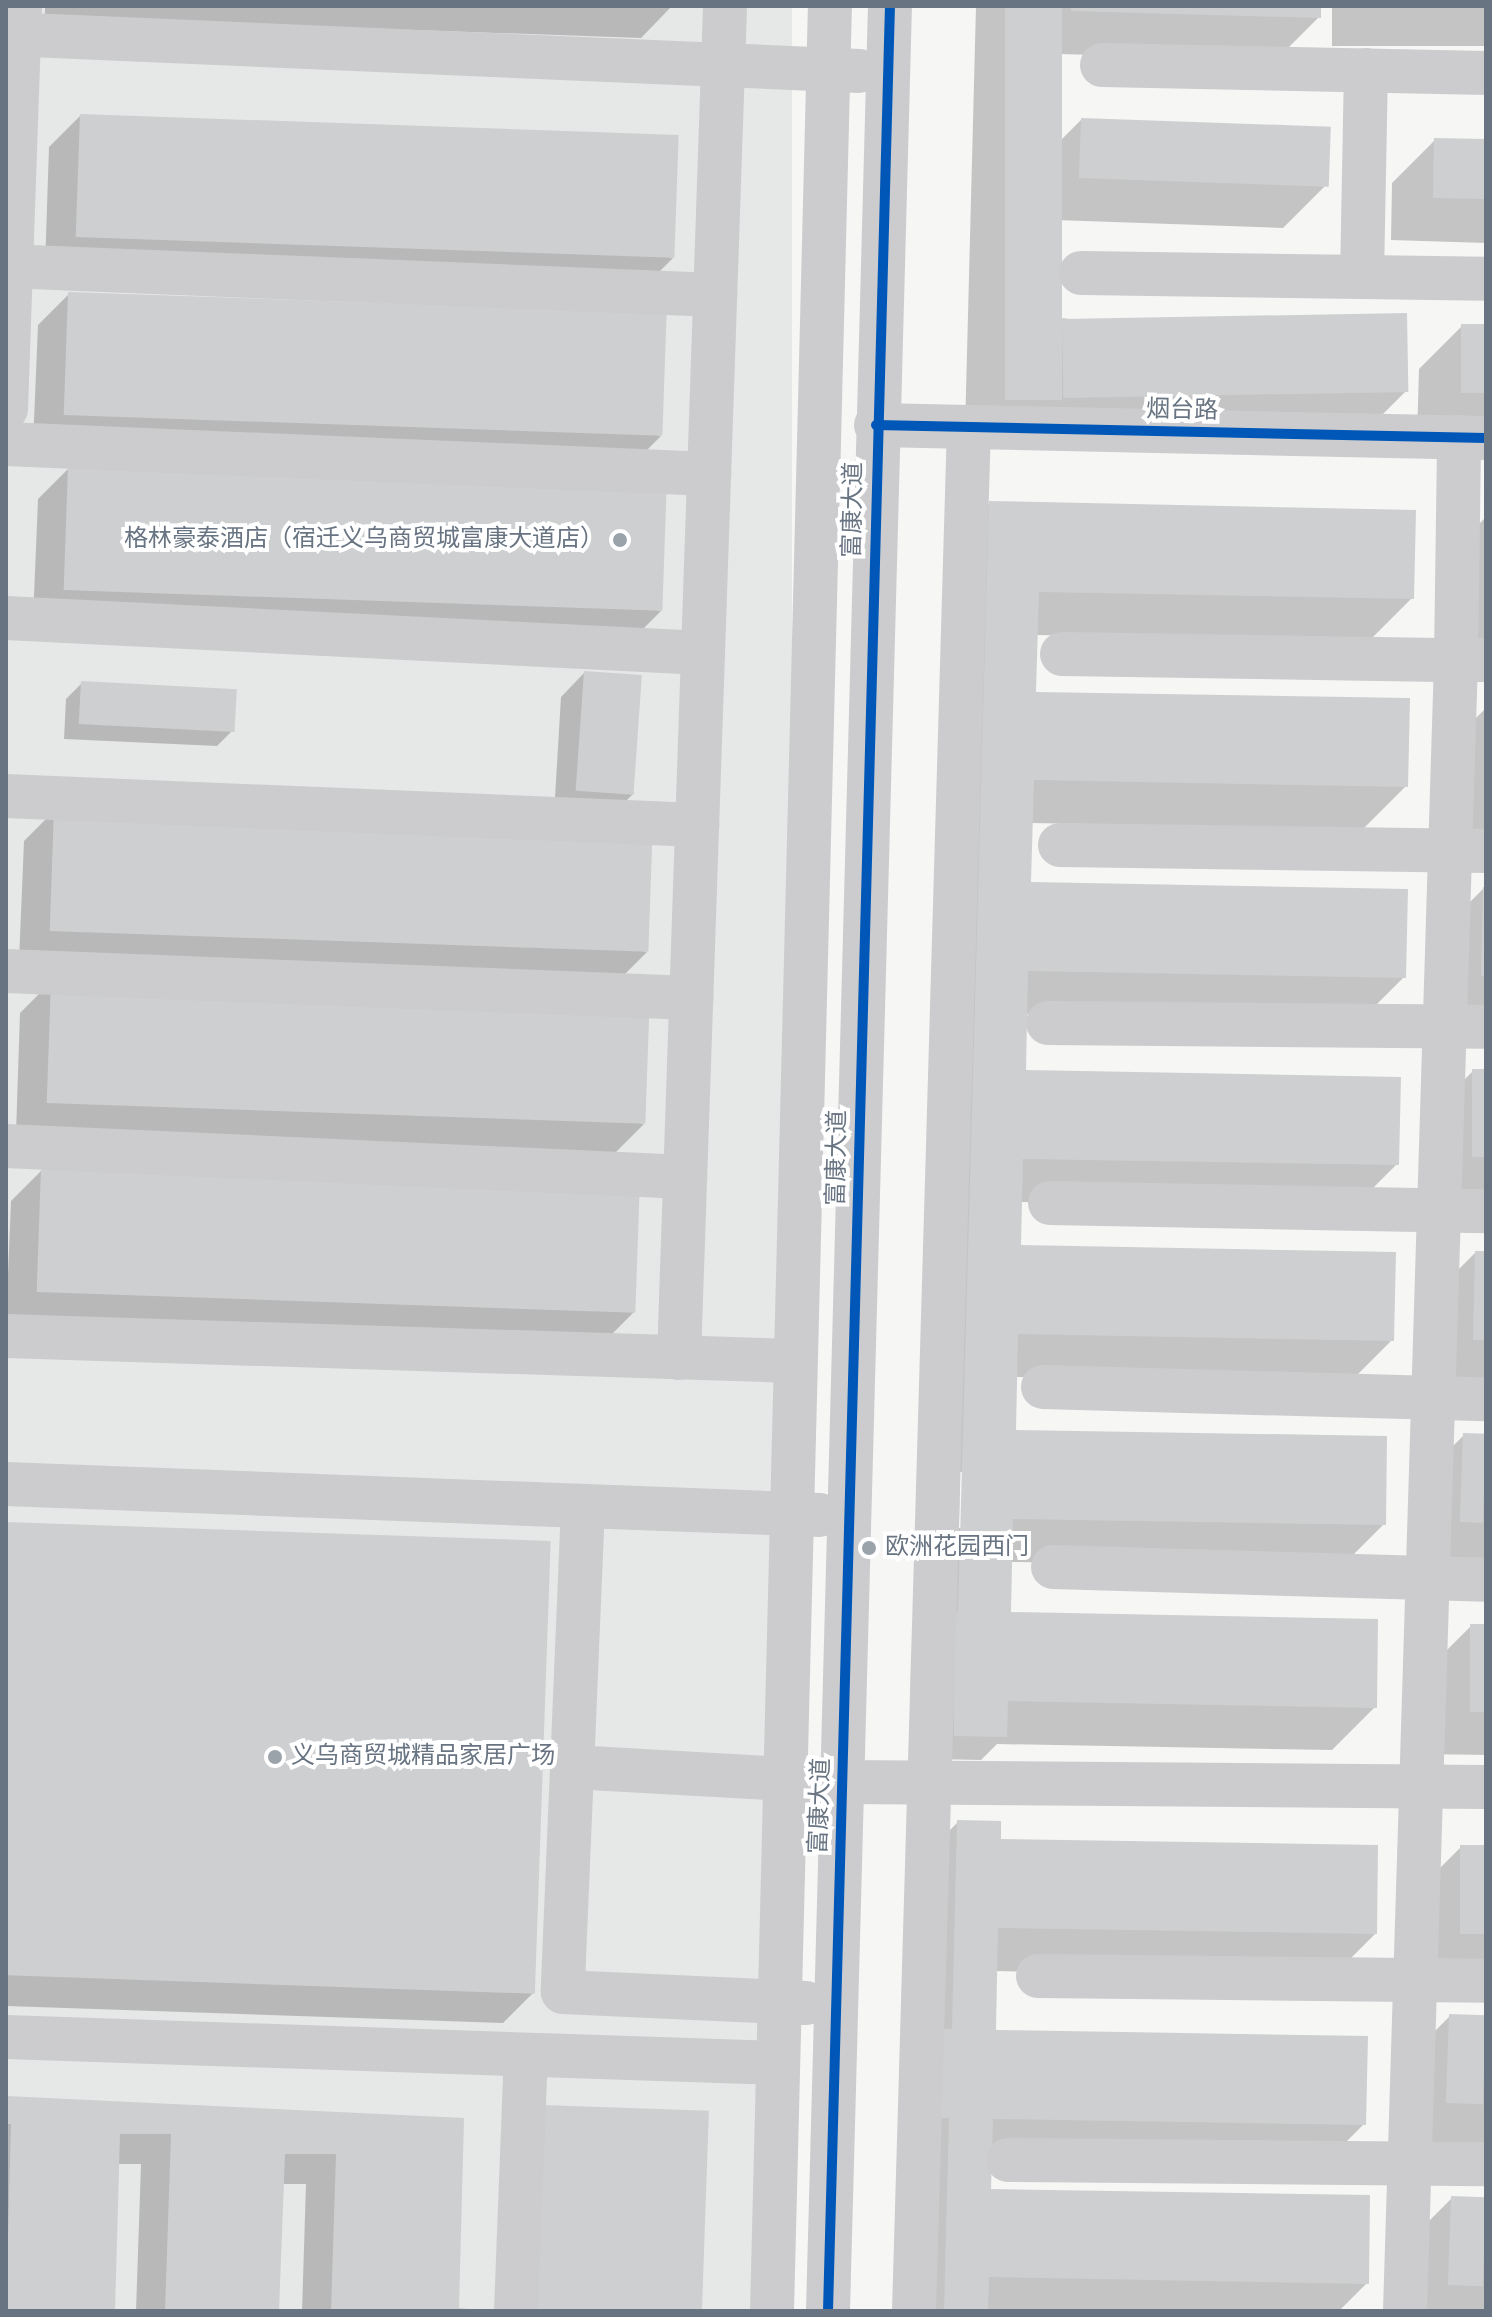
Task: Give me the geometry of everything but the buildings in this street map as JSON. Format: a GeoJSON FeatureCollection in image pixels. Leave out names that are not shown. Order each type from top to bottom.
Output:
{"type":"FeatureCollection","features":[{"type":"Feature","properties":{"kind":"street"},"geometry":{"type":"LineString","coordinates":[[679,1358],[725,6]]}},
{"type":"Feature","properties":{"kind":"street","name":"富康大道"},"geometry":{"type":"LineString","coordinates":[[772,2311],[830,6]]}},
{"type":"Feature","properties":{"kind":"street","name":"富康大道"},"geometry":{"type":"LineString","coordinates":[[828,2311],[876,425],[890,6]]}},
{"type":"Feature","properties":{"kind":"street"},"geometry":{"type":"LineString","coordinates":[[6,409],[15,25],[888,72]]}},
{"type":"Feature","properties":{"kind":"street"},"geometry":{"type":"LineString","coordinates":[[1102,65],[1486,73]]}},
{"type":"Feature","properties":{"kind":"street"},"geometry":{"type":"LineString","coordinates":[[1362,277],[1366,70]]}},
{"type":"Feature","properties":{"kind":"street"},"geometry":{"type":"LineString","coordinates":[[8,266],[715,295]]}},
{"type":"Feature","properties":{"kind":"street"},"geometry":{"type":"LineString","coordinates":[[1081,273],[1486,279]]}},
{"type":"Feature","properties":{"kind":"street","name":"烟台路"},"geometry":{"type":"LineString","coordinates":[[876,425],[1472,438]]}},
{"type":"Feature","properties":{"kind":"street"},"geometry":{"type":"LineString","coordinates":[[914,2311],[969,427]]}},
{"type":"Feature","properties":{"kind":"street"},"geometry":{"type":"LineString","coordinates":[[1405,2311],[1439,1210],[1465,1027],[1472,438]]}},
{"type":"Feature","properties":{"kind":"street"},"geometry":{"type":"LineString","coordinates":[[6,444],[709,474]]}},
{"type":"Feature","properties":{"kind":"street"},"geometry":{"type":"LineString","coordinates":[[6,618],[703,653]]}},
{"type":"Feature","properties":{"kind":"street"},"geometry":{"type":"LineString","coordinates":[[1062,654],[1471,660]]}},
{"type":"Feature","properties":{"kind":"street"},"geometry":{"type":"LineString","coordinates":[[6,796],[697,825]]}},
{"type":"Feature","properties":{"kind":"street"},"geometry":{"type":"LineString","coordinates":[[1060,845],[1468,851]]}},
{"type":"Feature","properties":{"kind":"street"},"geometry":{"type":"LineString","coordinates":[[6,971],[691,998]]}},
{"type":"Feature","properties":{"kind":"street"},"geometry":{"type":"LineString","coordinates":[[1048,1023],[1465,1027]]}},
{"type":"Feature","properties":{"kind":"street"},"geometry":{"type":"LineString","coordinates":[[6,1146],[685,1177]]}},
{"type":"Feature","properties":{"kind":"street"},"geometry":{"type":"LineString","coordinates":[[1050,1203],[1486,1211]]}},
{"type":"Feature","properties":{"kind":"street"},"geometry":{"type":"LineString","coordinates":[[6,1336],[795,1361]]}},
{"type":"Feature","properties":{"kind":"street"},"geometry":{"type":"LineString","coordinates":[[1043,1387],[1486,1399]]}},
{"type":"Feature","properties":{"kind":"street"},"geometry":{"type":"LineString","coordinates":[[6,1484],[850,1515]]}},
{"type":"Feature","properties":{"kind":"street"},"geometry":{"type":"LineString","coordinates":[[583,1506],[563,1992],[835,2005]]}},
{"type":"Feature","properties":{"kind":"street"},"geometry":{"type":"LineString","coordinates":[[1053,1567],[1486,1580]]}},
{"type":"Feature","properties":{"kind":"street"},"geometry":{"type":"LineString","coordinates":[[572,1767],[842,1782],[1486,1787]]}},
{"type":"Feature","properties":{"kind":"street"},"geometry":{"type":"LineString","coordinates":[[1038,1976],[1486,1981]]}},
{"type":"Feature","properties":{"kind":"street"},"geometry":{"type":"LineString","coordinates":[[6,2037],[778,2063]]}},
{"type":"Feature","properties":{"kind":"street"},"geometry":{"type":"LineString","coordinates":[[516,2311],[526,2056]]}},
{"type":"Feature","properties":{"kind":"street"},"geometry":{"type":"LineString","coordinates":[[1008,2160],[1486,2164]]}},
{"type":"Feature","properties":{"kind":"shaded area"},"geometry":{"type":"Polygon","coordinates":[[[6,6],[792,6],[792,2311],[6,2311],[6,6]]]}},
{"type":"Feature","properties":{"kind":"cycle path"},"geometry":{"type":"LineString","coordinates":[[828,2311],[890,6]]}},
{"type":"Feature","properties":{"kind":"cycle path"},"geometry":{"type":"LineString","coordinates":[[876,425],[1486,438]]}},
{"type":"Feature","properties":{"kind":"place","name":"格林豪泰酒店（宿迁义乌商贸城富康大道店）"},"geometry":{"type":"Point","coordinates":[620,540]}},
{"type":"Feature","properties":{"kind":"place","name":"欧洲花园西门"},"geometry":{"type":"Point","coordinates":[869,1548]}},
{"type":"Feature","properties":{"kind":"place","name":"义乌商贸城精品家居广场"},"geometry":{"type":"Point","coordinates":[275,1757]}}]}
